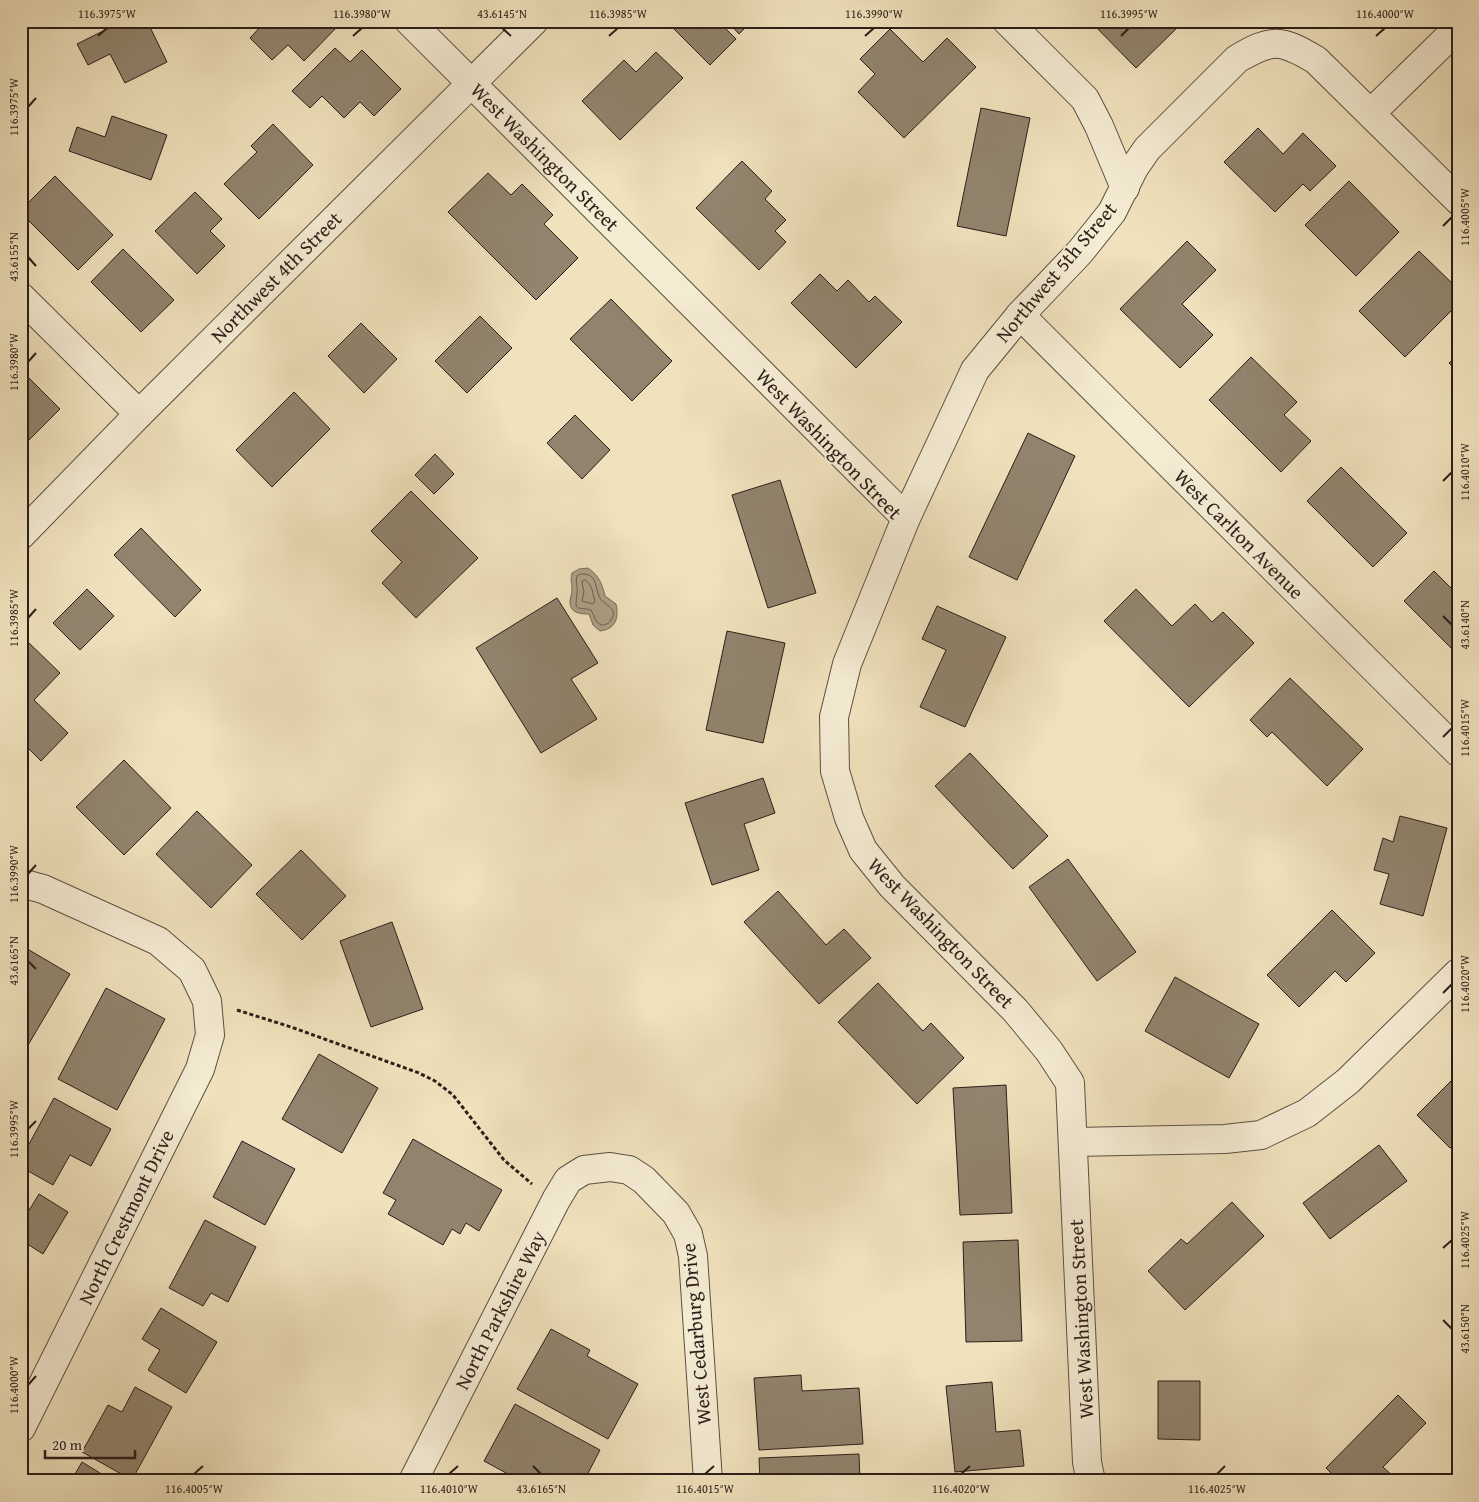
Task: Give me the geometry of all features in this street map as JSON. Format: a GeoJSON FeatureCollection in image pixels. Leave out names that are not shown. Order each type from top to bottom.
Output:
{"type":"FeatureCollection","features":[{"type":"Feature","properties":{"kind":"street","name":"West Washington Street"},"geometry":{"type":"LineString","coordinates":[[410,21],[906,518],[847,664],[834,717],[835,771],[849,818],[863,850],[892,886],[1015,1010],[1050,1051],[1070,1083],[1088,1462],[1091,1481]]}},
{"type":"Feature","properties":{"kind":"street","name":"Northwest 4th Street"},"geometry":{"type":"LineString","coordinates":[[21,535],[139,414],[534,21]]}},
{"type":"Feature","properties":{"kind":"street"},"geometry":{"type":"LineString","coordinates":[[1007,21],[1085,100],[1099,126],[1125,188]]}},
{"type":"Feature","properties":{"kind":"street"},"geometry":{"type":"LineString","coordinates":[[1458,28],[1371,113],[1458,200]]}},
{"type":"Feature","properties":{"kind":"street","name":"Northwest 5th Street"},"geometry":{"type":"LineString","coordinates":[[906,518],[975,370],[1020,315],[1080,252],[1112,212],[1134,168],[1147,149],[1236,60],[1254,49],[1272,42],[1294,47],[1316,60],[1371,113]]}},
{"type":"Feature","properties":{"kind":"street"},"geometry":{"type":"LineString","coordinates":[[21,297],[139,414]]}},
{"type":"Feature","properties":{"kind":"street","name":"West Carlton Avenue"},"geometry":{"type":"LineString","coordinates":[[1020,315],[1458,752]]}},
{"type":"Feature","properties":{"kind":"street"},"geometry":{"type":"LineString","coordinates":[[21,883],[43,890],[158,940],[192,970],[207,1001]]}},
{"type":"Feature","properties":{"kind":"street"},"geometry":{"type":"LineString","coordinates":[[1073,1142],[1225,1140],[1261,1136],[1307,1113],[1348,1081],[1458,973]]}},
{"type":"Feature","properties":{"kind":"street","name":"North Crestmont Drive"},"geometry":{"type":"LineString","coordinates":[[21,1428],[200,1069],[210,1035],[207,1001]]}},
{"type":"Feature","properties":{"kind":"street","name":"North Parkshire Way"},"geometry":{"type":"LineString","coordinates":[[413,1481],[556,1200],[568,1180],[584,1170],[610,1167]]}},
{"type":"Feature","properties":{"kind":"street","name":"West Cedarburg Drive"},"geometry":{"type":"LineString","coordinates":[[610,1167],[629,1170],[644,1180],[676,1213],[688,1234],[693,1256],[708,1481]]}},
{"type":"Feature","properties":{"kind":"path"},"geometry":{"type":"LineString","coordinates":[[207,1001],[291,1027],[419,1073],[436,1081],[454,1095],[504,1160],[535,1186]]}},
{"type":"Feature","properties":{"kind":"water"},"geometry":{"type":"Polygon","coordinates":[[[588,568],[600,580],[605,596],[616,604],[617,614],[615,622],[610,628],[605,630],[600,631],[593,625],[589,614],[576,612],[570,606],[572,573],[579,569],[588,568]]]}},
{"type":"Feature","properties":{"kind":"building"},"geometry":{"type":"Polygon","coordinates":[[[123,21],[147,21],[167,62],[125,83],[110,54],[88,65],[77,44],[123,21]]]}},
{"type":"Feature","properties":{"kind":"building"},"geometry":{"type":"Polygon","coordinates":[[[264,21],[331,21],[337,27],[304,61],[288,45],[272,60],[250,38],[264,21]]]}},
{"type":"Feature","properties":{"kind":"building"},"geometry":{"type":"Polygon","coordinates":[[[682,21],[718,21],[736,39],[710,65],[674,29],[682,21]]]}},
{"type":"Feature","properties":{"kind":"building"},"geometry":{"type":"Polygon","coordinates":[[[727,21],[752,21],[739,34],[727,21]]]}},
{"type":"Feature","properties":{"kind":"building"},"geometry":{"type":"Polygon","coordinates":[[[1090,21],[1176,21],[1180,25],[1136,68],[1090,21]]]}},
{"type":"Feature","properties":{"kind":"building"},"geometry":{"type":"Polygon","coordinates":[[[890,29],[923,62],[947,38],[976,67],[904,138],[858,92],[875,74],[860,59],[890,29]]]}},
{"type":"Feature","properties":{"kind":"building"},"geometry":{"type":"Polygon","coordinates":[[[335,48],[350,62],[362,50],[401,89],[374,116],[360,102],[344,118],[322,96],[310,108],[292,91],[335,48]]]}},
{"type":"Feature","properties":{"kind":"building"},"geometry":{"type":"Polygon","coordinates":[[[656,52],[683,78],[620,140],[582,101],[624,60],[636,72],[656,52]]]}},
{"type":"Feature","properties":{"kind":"building"},"geometry":{"type":"Polygon","coordinates":[[[981,108],[1030,118],[1006,236],[957,226],[981,108]]]}},
{"type":"Feature","properties":{"kind":"building"},"geometry":{"type":"Polygon","coordinates":[[[112,116],[167,135],[151,180],[69,151],[77,127],[105,137],[112,116]]]}},
{"type":"Feature","properties":{"kind":"building"},"geometry":{"type":"Polygon","coordinates":[[[273,124],[313,165],[259,219],[224,184],[257,152],[251,146],[273,124]]]}},
{"type":"Feature","properties":{"kind":"building"},"geometry":{"type":"Polygon","coordinates":[[[1258,128],[1283,154],[1303,133],[1336,166],[1310,191],[1303,184],[1275,212],[1224,162],[1258,128]]]}},
{"type":"Feature","properties":{"kind":"building"},"geometry":{"type":"Polygon","coordinates":[[[742,161],[772,191],[765,199],[786,220],[775,231],[786,242],[759,270],[696,208],[742,161]]]}},
{"type":"Feature","properties":{"kind":"building"},"geometry":{"type":"Polygon","coordinates":[[[488,173],[511,195],[522,184],[553,215],[544,224],[578,258],[536,300],[448,212],[488,173]]]}},
{"type":"Feature","properties":{"kind":"building"},"geometry":{"type":"Polygon","coordinates":[[[55,176],[113,235],[78,270],[21,213],[21,210],[55,176]]]}},
{"type":"Feature","properties":{"kind":"building"},"geometry":{"type":"Polygon","coordinates":[[[1349,181],[1399,232],[1356,276],[1305,225],[1349,181]]]}},
{"type":"Feature","properties":{"kind":"building"},"geometry":{"type":"Polygon","coordinates":[[[195,192],[222,219],[210,231],[225,246],[197,274],[155,231],[195,192]]]}},
{"type":"Feature","properties":{"kind":"building"},"geometry":{"type":"Polygon","coordinates":[[[1187,241],[1216,270],[1182,304],[1213,335],[1180,368],[1120,309],[1187,241]]]}},
{"type":"Feature","properties":{"kind":"building"},"geometry":{"type":"Polygon","coordinates":[[[123,249],[174,300],[141,332],[91,282],[123,249]]]}},
{"type":"Feature","properties":{"kind":"building"},"geometry":{"type":"Polygon","coordinates":[[[1419,251],[1458,289],[1458,304],[1405,357],[1359,311],[1419,251]]]}},
{"type":"Feature","properties":{"kind":"building"},"geometry":{"type":"Polygon","coordinates":[[[820,274],[837,291],[848,280],[869,302],[875,296],[902,322],[856,368],[791,303],[820,274]]]}},
{"type":"Feature","properties":{"kind":"building"},"geometry":{"type":"Polygon","coordinates":[[[611,299],[672,361],[632,401],[570,339],[611,299]]]}},
{"type":"Feature","properties":{"kind":"building"},"geometry":{"type":"Polygon","coordinates":[[[480,316],[512,348],[467,393],[435,361],[480,316]]]}},
{"type":"Feature","properties":{"kind":"building"},"geometry":{"type":"Polygon","coordinates":[[[361,323],[397,359],[364,393],[328,356],[361,323]]]}},
{"type":"Feature","properties":{"kind":"building"},"geometry":{"type":"Polygon","coordinates":[[[1458,355],[1458,372],[1449,363],[1458,355]]]}},
{"type":"Feature","properties":{"kind":"building"},"geometry":{"type":"Polygon","coordinates":[[[1251,357],[1297,402],[1284,415],[1311,441],[1281,472],[1209,400],[1251,357]]]}},
{"type":"Feature","properties":{"kind":"building"},"geometry":{"type":"Polygon","coordinates":[[[23,372],[60,409],[24,445],[21,442],[21,373],[23,372]]]}},
{"type":"Feature","properties":{"kind":"building"},"geometry":{"type":"Polygon","coordinates":[[[294,392],[330,429],[272,487],[236,450],[294,392]]]}},
{"type":"Feature","properties":{"kind":"building"},"geometry":{"type":"Polygon","coordinates":[[[575,415],[610,450],[582,479],[547,443],[575,415]]]}},
{"type":"Feature","properties":{"kind":"building"},"geometry":{"type":"Polygon","coordinates":[[[1028,433],[1075,456],[1017,580],[969,557],[1028,433]]]}},
{"type":"Feature","properties":{"kind":"building"},"geometry":{"type":"Polygon","coordinates":[[[435,454],[454,474],[434,494],[415,475],[435,454]]]}},
{"type":"Feature","properties":{"kind":"building"},"geometry":{"type":"Polygon","coordinates":[[[1341,467],[1407,533],[1373,567],[1307,501],[1341,467]]]}},
{"type":"Feature","properties":{"kind":"building"},"geometry":{"type":"Polygon","coordinates":[[[780,480],[816,593],[768,608],[732,495],[780,480]]]}},
{"type":"Feature","properties":{"kind":"building"},"geometry":{"type":"Polygon","coordinates":[[[411,491],[478,558],[416,618],[382,583],[402,562],[371,531],[411,491]]]}},
{"type":"Feature","properties":{"kind":"building"},"geometry":{"type":"Polygon","coordinates":[[[141,528],[201,590],[175,617],[114,555],[141,528]]]}},
{"type":"Feature","properties":{"kind":"building"},"geometry":{"type":"Polygon","coordinates":[[[1434,571],[1458,595],[1458,655],[1404,601],[1434,571]]]}},
{"type":"Feature","properties":{"kind":"building"},"geometry":{"type":"Polygon","coordinates":[[[87,589],[114,616],[80,650],[53,623],[87,589]]]}},
{"type":"Feature","properties":{"kind":"building"},"geometry":{"type":"Polygon","coordinates":[[[1136,589],[1172,626],[1195,604],[1212,622],[1223,612],[1254,643],[1189,707],[1104,621],[1136,589]]]}},
{"type":"Feature","properties":{"kind":"building"},"geometry":{"type":"Polygon","coordinates":[[[557,598],[598,663],[571,679],[597,719],[541,753],[476,648],[557,598]]]}},
{"type":"Feature","properties":{"kind":"building"},"geometry":{"type":"Polygon","coordinates":[[[937,606],[1006,637],[965,727],[920,707],[946,650],[922,639],[937,606]]]}},
{"type":"Feature","properties":{"kind":"building"},"geometry":{"type":"Polygon","coordinates":[[[727,631],[785,643],[763,743],[706,730],[727,631]]]}},
{"type":"Feature","properties":{"kind":"building"},"geometry":{"type":"Polygon","coordinates":[[[28,642],[60,673],[34,700],[68,733],[41,761],[21,741],[21,649],[28,642]]]}},
{"type":"Feature","properties":{"kind":"building"},"geometry":{"type":"Polygon","coordinates":[[[1290,678],[1363,749],[1327,786],[1272,732],[1267,737],[1250,720],[1290,678]]]}},
{"type":"Feature","properties":{"kind":"building"},"geometry":{"type":"Polygon","coordinates":[[[970,753],[1048,836],[1013,869],[935,786],[970,753]]]}},
{"type":"Feature","properties":{"kind":"building"},"geometry":{"type":"Polygon","coordinates":[[[124,760],[171,808],[124,855],[76,807],[124,760]]]}},
{"type":"Feature","properties":{"kind":"building"},"geometry":{"type":"Polygon","coordinates":[[[763,778],[775,813],[744,824],[759,870],[712,885],[685,803],[763,778]]]}},
{"type":"Feature","properties":{"kind":"building"},"geometry":{"type":"Polygon","coordinates":[[[197,811],[252,865],[211,908],[156,854],[197,811]]]}},
{"type":"Feature","properties":{"kind":"building"},"geometry":{"type":"Polygon","coordinates":[[[1400,816],[1447,828],[1423,916],[1380,904],[1389,874],[1374,870],[1383,838],[1393,842],[1400,816]]]}},
{"type":"Feature","properties":{"kind":"building"},"geometry":{"type":"Polygon","coordinates":[[[301,850],[346,896],[302,940],[256,894],[301,850]]]}},
{"type":"Feature","properties":{"kind":"building"},"geometry":{"type":"Polygon","coordinates":[[[1068,859],[1136,952],[1097,981],[1029,887],[1068,859]]]}},
{"type":"Feature","properties":{"kind":"building"},"geometry":{"type":"Polygon","coordinates":[[[778,891],[826,945],[844,929],[871,958],[819,1004],[744,922],[778,891]]]}},
{"type":"Feature","properties":{"kind":"building"},"geometry":{"type":"Polygon","coordinates":[[[1332,910],[1375,953],[1346,982],[1335,971],[1299,1007],[1267,975],[1332,910]]]}},
{"type":"Feature","properties":{"kind":"building"},"geometry":{"type":"Polygon","coordinates":[[[392,922],[423,1009],[371,1027],[340,941],[392,922]]]}},
{"type":"Feature","properties":{"kind":"building"},"geometry":{"type":"Polygon","coordinates":[[[24,947],[70,974],[21,1057],[21,951],[24,947]]]}},
{"type":"Feature","properties":{"kind":"building"},"geometry":{"type":"Polygon","coordinates":[[[1175,977],[1259,1024],[1229,1078],[1145,1031],[1175,977]]]}},
{"type":"Feature","properties":{"kind":"building"},"geometry":{"type":"Polygon","coordinates":[[[878,983],[923,1031],[931,1023],[964,1058],[917,1104],[838,1022],[878,983]]]}},
{"type":"Feature","properties":{"kind":"building"},"geometry":{"type":"Polygon","coordinates":[[[106,988],[165,1019],[117,1110],[58,1079],[106,988]]]}},
{"type":"Feature","properties":{"kind":"building"},"geometry":{"type":"Polygon","coordinates":[[[319,1054],[378,1088],[342,1153],[282,1119],[319,1054]]]}},
{"type":"Feature","properties":{"kind":"building"},"geometry":{"type":"Polygon","coordinates":[[[1458,1074],[1458,1141],[1450,1148],[1417,1115],[1458,1074]]]}},
{"type":"Feature","properties":{"kind":"building"},"geometry":{"type":"Polygon","coordinates":[[[1006,1085],[1012,1213],[960,1215],[953,1088],[1006,1085]]]}},
{"type":"Feature","properties":{"kind":"building"},"geometry":{"type":"Polygon","coordinates":[[[54,1098],[111,1129],[91,1166],[70,1155],[53,1185],[21,1167],[21,1159],[54,1098]]]}},
{"type":"Feature","properties":{"kind":"building"},"geometry":{"type":"Polygon","coordinates":[[[413,1139],[502,1190],[479,1231],[466,1223],[460,1234],[452,1229],[443,1245],[388,1214],[396,1200],[383,1193],[413,1139]]]}},
{"type":"Feature","properties":{"kind":"building"},"geometry":{"type":"Polygon","coordinates":[[[242,1141],[295,1169],[265,1225],[213,1197],[242,1141]]]}},
{"type":"Feature","properties":{"kind":"building"},"geometry":{"type":"Polygon","coordinates":[[[1379,1145],[1407,1181],[1330,1239],[1303,1203],[1379,1145]]]}},
{"type":"Feature","properties":{"kind":"building"},"geometry":{"type":"Polygon","coordinates":[[[39,1194],[68,1212],[43,1254],[21,1240],[21,1208],[28,1212],[39,1194]]]}},
{"type":"Feature","properties":{"kind":"building"},"geometry":{"type":"Polygon","coordinates":[[[1232,1202],[1264,1236],[1185,1310],[1148,1271],[1181,1239],[1187,1244],[1232,1202]]]}},
{"type":"Feature","properties":{"kind":"building"},"geometry":{"type":"Polygon","coordinates":[[[205,1220],[256,1247],[228,1302],[211,1293],[203,1306],[169,1288],[205,1220]]]}},
{"type":"Feature","properties":{"kind":"building"},"geometry":{"type":"Polygon","coordinates":[[[1018,1240],[1022,1341],[966,1342],[963,1242],[1018,1240]]]}},
{"type":"Feature","properties":{"kind":"building"},"geometry":{"type":"Polygon","coordinates":[[[21,1291],[27,1294],[21,1303],[21,1291]]]}},
{"type":"Feature","properties":{"kind":"building"},"geometry":{"type":"Polygon","coordinates":[[[161,1308],[217,1342],[186,1393],[148,1370],[160,1350],[142,1339],[161,1308]]]}},
{"type":"Feature","properties":{"kind":"building"},"geometry":{"type":"Polygon","coordinates":[[[551,1329],[590,1350],[587,1356],[638,1384],[608,1439],[517,1389],[551,1329]]]}},
{"type":"Feature","properties":{"kind":"building"},"geometry":{"type":"Polygon","coordinates":[[[801,1375],[802,1391],[859,1388],[863,1444],[759,1450],[754,1378],[801,1375]]]}},
{"type":"Feature","properties":{"kind":"building"},"geometry":{"type":"Polygon","coordinates":[[[1158,1381],[1200,1381],[1200,1440],[1158,1439],[1158,1381]]]}},
{"type":"Feature","properties":{"kind":"building"},"geometry":{"type":"Polygon","coordinates":[[[992,1382],[996,1432],[1020,1430],[1024,1466],[955,1472],[946,1386],[992,1382]]]}},
{"type":"Feature","properties":{"kind":"building"},"geometry":{"type":"Polygon","coordinates":[[[135,1387],[172,1407],[132,1480],[82,1452],[108,1405],[122,1412],[135,1387]]]}},
{"type":"Feature","properties":{"kind":"building"},"geometry":{"type":"Polygon","coordinates":[[[1398,1395],[1426,1423],[1383,1467],[1397,1480],[1339,1481],[1326,1468],[1398,1395]]]}},
{"type":"Feature","properties":{"kind":"building"},"geometry":{"type":"Polygon","coordinates":[[[515,1404],[600,1450],[584,1481],[521,1481],[484,1461],[515,1404]]]}},
{"type":"Feature","properties":{"kind":"building"},"geometry":{"type":"Polygon","coordinates":[[[859,1454],[860,1481],[760,1481],[759,1458],[859,1454]]]}},
{"type":"Feature","properties":{"kind":"building"},"geometry":{"type":"Polygon","coordinates":[[[82,1462],[113,1481],[71,1481],[82,1462]]]}}]}
